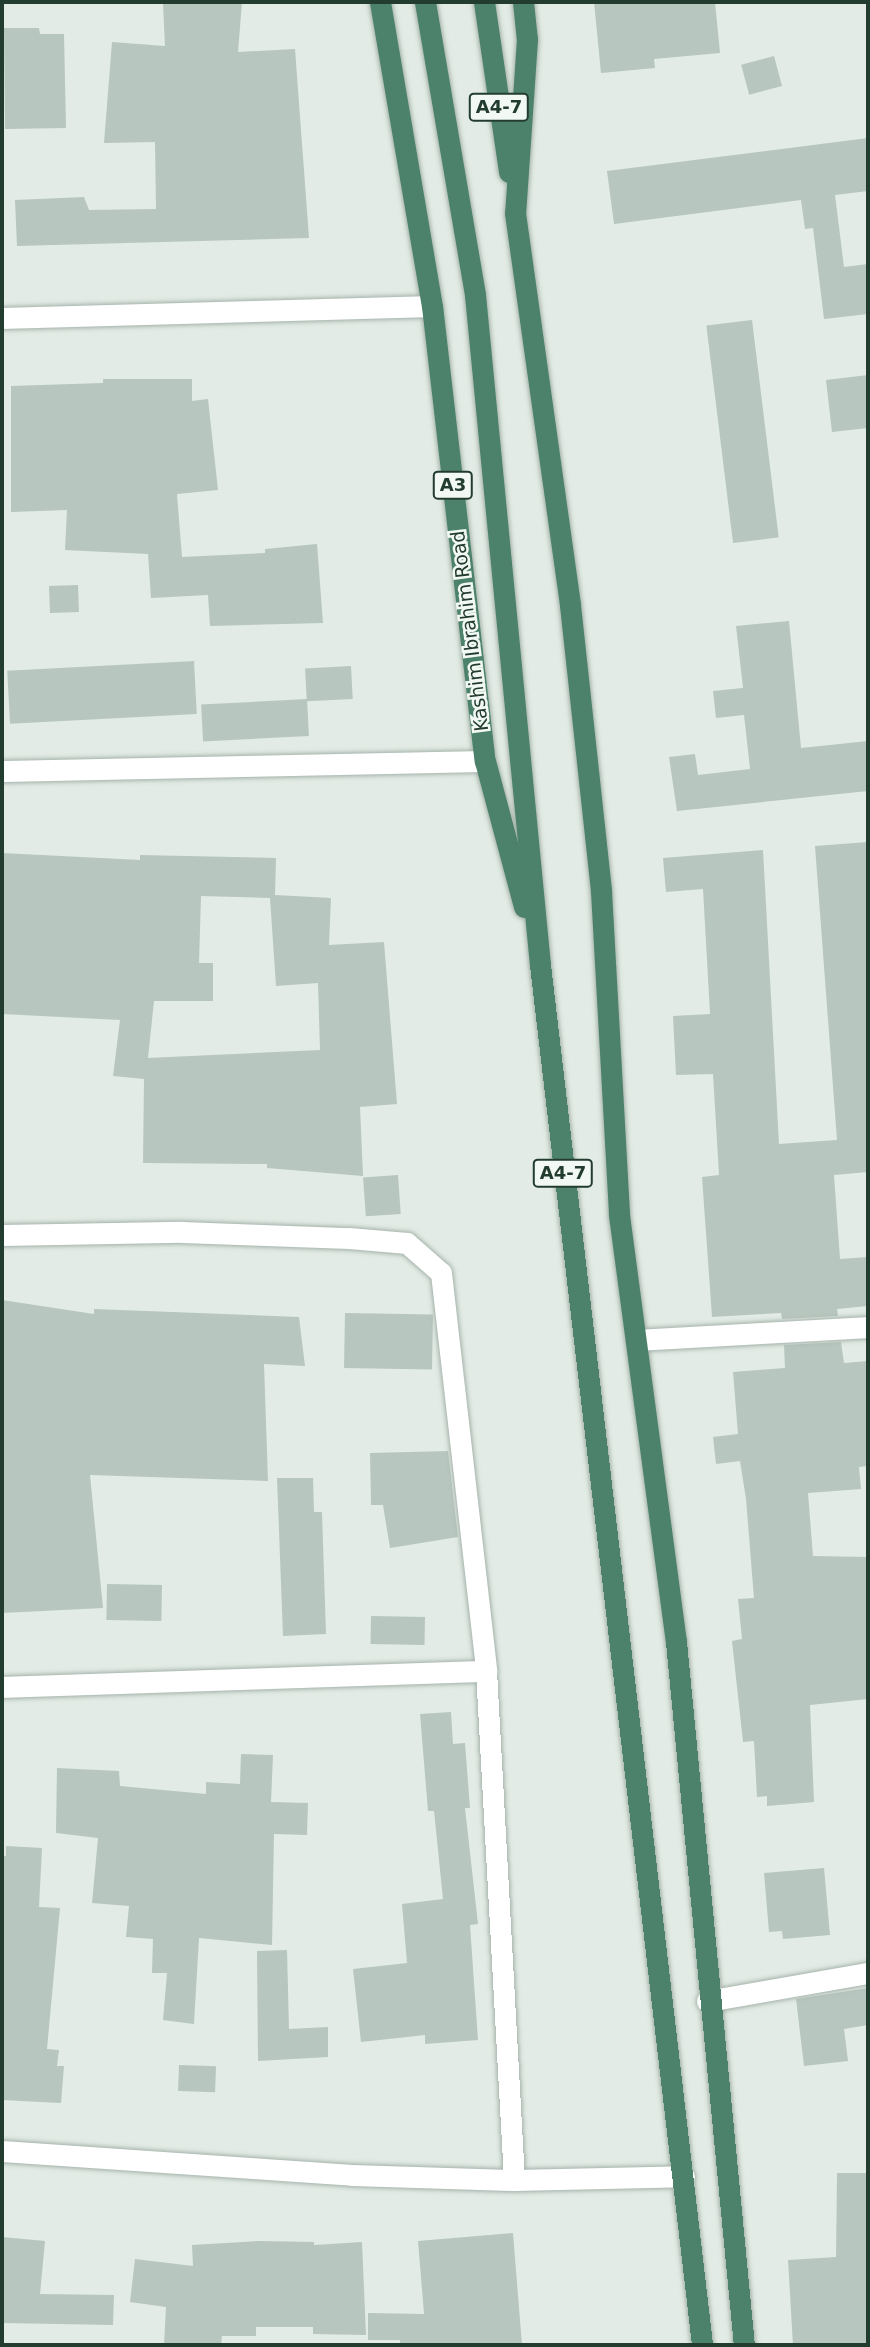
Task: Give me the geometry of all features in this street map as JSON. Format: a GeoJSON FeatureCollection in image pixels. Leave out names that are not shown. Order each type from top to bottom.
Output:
{"type":"FeatureCollection","features":[{"type":"Feature","properties":{"kind":"highway","name":"Kashim Ibrahim Road"},"geometry":{"type":"LineString","coordinates":[[380,2],[432,306],[485,761],[540,965]]}},
{"type":"Feature","properties":{"kind":"highway","name":"A4-7"},"geometry":{"type":"LineString","coordinates":[[425,2],[475,295],[540,965],[626,1722],[684,2176],[702,2345]]}},
{"type":"Feature","properties":{"kind":"highway","name":"A4-7"},"geometry":{"type":"LineString","coordinates":[[484,2],[574,646],[601,891],[619,1215],[676,1642],[708,2001],[744,2345]]}},
{"type":"Feature","properties":{"kind":"highway","name":"A4-7"},"geometry":{"type":"LineString","coordinates":[[515,213],[527,39],[523,2]]}},
{"type":"Feature","properties":{"kind":"street"},"geometry":{"type":"LineString","coordinates":[[2,318],[432,306]]}},
{"type":"Feature","properties":{"kind":"street"},"geometry":{"type":"LineString","coordinates":[[2,771],[485,761]]}},
{"type":"Feature","properties":{"kind":"street"},"geometry":{"type":"LineString","coordinates":[[2,1235],[182,1232],[349,1238],[407,1243],[441,1273],[486,1671],[514,2180]]}},
{"type":"Feature","properties":{"kind":"street"},"geometry":{"type":"LineString","coordinates":[[637,1340],[868,1327]]}},
{"type":"Feature","properties":{"kind":"street"},"geometry":{"type":"LineString","coordinates":[[2,1687],[486,1671]]}},
{"type":"Feature","properties":{"kind":"street"},"geometry":{"type":"LineString","coordinates":[[708,2001],[868,1973]]}},
{"type":"Feature","properties":{"kind":"street"},"geometry":{"type":"LineString","coordinates":[[2,2151],[352,2175],[514,2180],[684,2176]]}},
{"type":"Feature","properties":{"kind":"building"},"geometry":{"type":"Polygon","coordinates":[[[242,2],[238,52],[295,49],[309,238],[17,246],[15,200],[84,197],[89,210],[156,209],[155,142],[104,143],[112,42],[165,46],[163,4],[242,2]]]}},
{"type":"Feature","properties":{"kind":"building"},"geometry":{"type":"Polygon","coordinates":[[[594,2],[715,2],[720,53],[654,59],[655,68],[601,73],[594,2]]]}},
{"type":"Feature","properties":{"kind":"building"},"geometry":{"type":"Polygon","coordinates":[[[4,28],[39,28],[40,34],[64,34],[66,128],[5,129],[4,28]]]}},
{"type":"Feature","properties":{"kind":"building"},"geometry":{"type":"Polygon","coordinates":[[[774,56],[782,86],[749,95],[741,65],[774,56]]]}},
{"type":"Feature","properties":{"kind":"building"},"geometry":{"type":"Polygon","coordinates":[[[868,138],[868,191],[835,195],[844,267],[868,264],[868,314],[824,319],[813,228],[805,229],[801,200],[614,224],[607,171],[868,138]]]}},
{"type":"Feature","properties":{"kind":"building"},"geometry":{"type":"Polygon","coordinates":[[[752,320],[779,537],[733,543],[706,326],[752,320]]]}},
{"type":"Feature","properties":{"kind":"building"},"geometry":{"type":"Polygon","coordinates":[[[868,375],[868,428],[832,432],[826,380],[868,375]]]}},
{"type":"Feature","properties":{"kind":"building"},"geometry":{"type":"Polygon","coordinates":[[[103,379],[192,379],[192,401],[208,399],[218,490],[177,494],[182,557],[265,553],[265,549],[317,544],[323,623],[210,626],[208,595],[151,598],[148,554],[65,550],[67,510],[11,512],[11,386],[103,383],[103,379]]]}},
{"type":"Feature","properties":{"kind":"building"},"geometry":{"type":"Polygon","coordinates":[[[78,585],[79,612],[50,613],[49,586],[78,585]]]}},
{"type":"Feature","properties":{"kind":"building"},"geometry":{"type":"Polygon","coordinates":[[[789,621],[801,748],[868,741],[868,791],[677,811],[669,757],[695,754],[698,775],[750,769],[744,715],[716,718],[713,691],[743,688],[736,626],[789,621]]]}},
{"type":"Feature","properties":{"kind":"building"},"geometry":{"type":"Polygon","coordinates":[[[194,661],[197,714],[10,724],[7,671],[194,661]]]}},
{"type":"Feature","properties":{"kind":"building"},"geometry":{"type":"Polygon","coordinates":[[[351,666],[353,699],[307,701],[305,668],[351,666]]]}},
{"type":"Feature","properties":{"kind":"building"},"geometry":{"type":"Polygon","coordinates":[[[307,699],[309,736],[203,741],[201,705],[307,699]]]}},
{"type":"Feature","properties":{"kind":"building"},"geometry":{"type":"Polygon","coordinates":[[[868,842],[868,1172],[834,1175],[840,1259],[868,1257],[868,1306],[837,1309],[838,1316],[782,1319],[781,1313],[712,1317],[702,1177],[719,1175],[713,1074],[676,1075],[673,1016],[710,1014],[703,889],[666,892],[663,858],[763,850],[779,1144],[837,1140],[815,846],[868,842]]]}},
{"type":"Feature","properties":{"kind":"building"},"geometry":{"type":"Polygon","coordinates":[[[2,853],[140,860],[140,855],[276,858],[275,895],[331,898],[329,945],[384,942],[397,1104],[360,1107],[363,1176],[267,1168],[267,1164],[143,1163],[144,1079],[113,1076],[120,1020],[2,1014],[2,853]],[[201,896],[199,963],[213,963],[213,1001],[154,1001],[148,1058],[320,1050],[318,983],[276,986],[270,898],[201,896]]]}},
{"type":"Feature","properties":{"kind":"building"},"geometry":{"type":"Polygon","coordinates":[[[398,1175],[401,1214],[366,1216],[363,1177],[398,1175]]]}},
{"type":"Feature","properties":{"kind":"building"},"geometry":{"type":"Polygon","coordinates":[[[2,1300],[94,1314],[94,1309],[299,1317],[305,1366],[264,1364],[268,1481],[90,1475],[103,1608],[2,1613],[2,1300]]]}},
{"type":"Feature","properties":{"kind":"building"},"geometry":{"type":"Polygon","coordinates":[[[345,1313],[433,1315],[432,1370],[344,1368],[345,1313]]]}},
{"type":"Feature","properties":{"kind":"building"},"geometry":{"type":"Polygon","coordinates":[[[841,1342],[844,1363],[868,1361],[868,1466],[859,1467],[861,1489],[808,1493],[813,1556],[868,1557],[868,1699],[810,1705],[814,1802],[767,1806],[767,1796],[757,1797],[754,1741],[743,1742],[732,1641],[742,1639],[738,1599],[754,1598],[746,1499],[740,1461],[716,1464],[713,1437],[738,1434],[733,1372],[785,1368],[784,1345],[841,1342]]]}},
{"type":"Feature","properties":{"kind":"building"},"geometry":{"type":"Polygon","coordinates":[[[448,1451],[458,1537],[390,1548],[383,1505],[371,1505],[370,1453],[448,1451]]]}},
{"type":"Feature","properties":{"kind":"building"},"geometry":{"type":"Polygon","coordinates":[[[277,1478],[313,1478],[314,1512],[322,1512],[326,1634],[283,1636],[277,1478]]]}},
{"type":"Feature","properties":{"kind":"building"},"geometry":{"type":"Polygon","coordinates":[[[107,1584],[162,1585],[161,1621],[106,1620],[107,1584]]]}},
{"type":"Feature","properties":{"kind":"building"},"geometry":{"type":"Polygon","coordinates":[[[371,1616],[425,1617],[425,1645],[371,1644],[371,1616]]]}},
{"type":"Feature","properties":{"kind":"building"},"geometry":{"type":"Polygon","coordinates":[[[451,1712],[453,1744],[465,1743],[470,1808],[465,1808],[478,1924],[470,1925],[478,2040],[425,2044],[425,2035],[361,2042],[353,1969],[407,1963],[402,1904],[443,1899],[434,1811],[428,1811],[420,1714],[451,1712]]]}},
{"type":"Feature","properties":{"kind":"building"},"geometry":{"type":"Polygon","coordinates":[[[241,1754],[273,1755],[271,1802],[308,1803],[307,1835],[274,1834],[272,1945],[199,1938],[194,2024],[163,2020],[167,1973],[152,1973],[153,1939],[126,1937],[129,1906],[92,1903],[98,1838],[56,1833],[57,1768],[119,1771],[120,1786],[206,1794],[206,1782],[240,1784],[241,1754]]]}},
{"type":"Feature","properties":{"kind":"building"},"geometry":{"type":"Polygon","coordinates":[[[6,1846],[42,1848],[39,1907],[60,1908],[47,2049],[59,2050],[57,2066],[64,2066],[61,2103],[2,2100],[2,1856],[6,1856],[6,1846]]]}},
{"type":"Feature","properties":{"kind":"building"},"geometry":{"type":"Polygon","coordinates":[[[824,1868],[830,1935],[783,1939],[782,1931],[769,1932],[764,1873],[824,1868]]]}},
{"type":"Feature","properties":{"kind":"building"},"geometry":{"type":"Polygon","coordinates":[[[287,1950],[289,2029],[328,2027],[328,2057],[258,2061],[257,1951],[287,1950]]]}},
{"type":"Feature","properties":{"kind":"building"},"geometry":{"type":"Polygon","coordinates":[[[868,1988],[868,2025],[844,2029],[848,2061],[804,2066],[796,1999],[868,1988]]]}},
{"type":"Feature","properties":{"kind":"building"},"geometry":{"type":"Polygon","coordinates":[[[179,2065],[216,2066],[215,2092],[178,2091],[179,2065]]]}},
{"type":"Feature","properties":{"kind":"building"},"geometry":{"type":"Polygon","coordinates":[[[837,2173],[868,2173],[868,2345],[793,2345],[788,2260],[836,2257],[837,2173]]]}},
{"type":"Feature","properties":{"kind":"building"},"geometry":{"type":"Polygon","coordinates":[[[513,2233],[522,2345],[400,2345],[400,2340],[368,2340],[368,2313],[424,2314],[418,2241],[513,2233]]]}},
{"type":"Feature","properties":{"kind":"building"},"geometry":{"type":"Polygon","coordinates":[[[2,2237],[45,2241],[40,2294],[114,2295],[113,2325],[2,2323],[2,2237]]]}},
{"type":"Feature","properties":{"kind":"building"},"geometry":{"type":"Polygon","coordinates":[[[259,2241],[314,2242],[314,2245],[362,2242],[366,2335],[313,2334],[313,2327],[256,2327],[256,2336],[222,2336],[221,2345],[164,2345],[166,2307],[130,2302],[135,2259],[193,2266],[192,2245],[259,2241]]]}}]}
